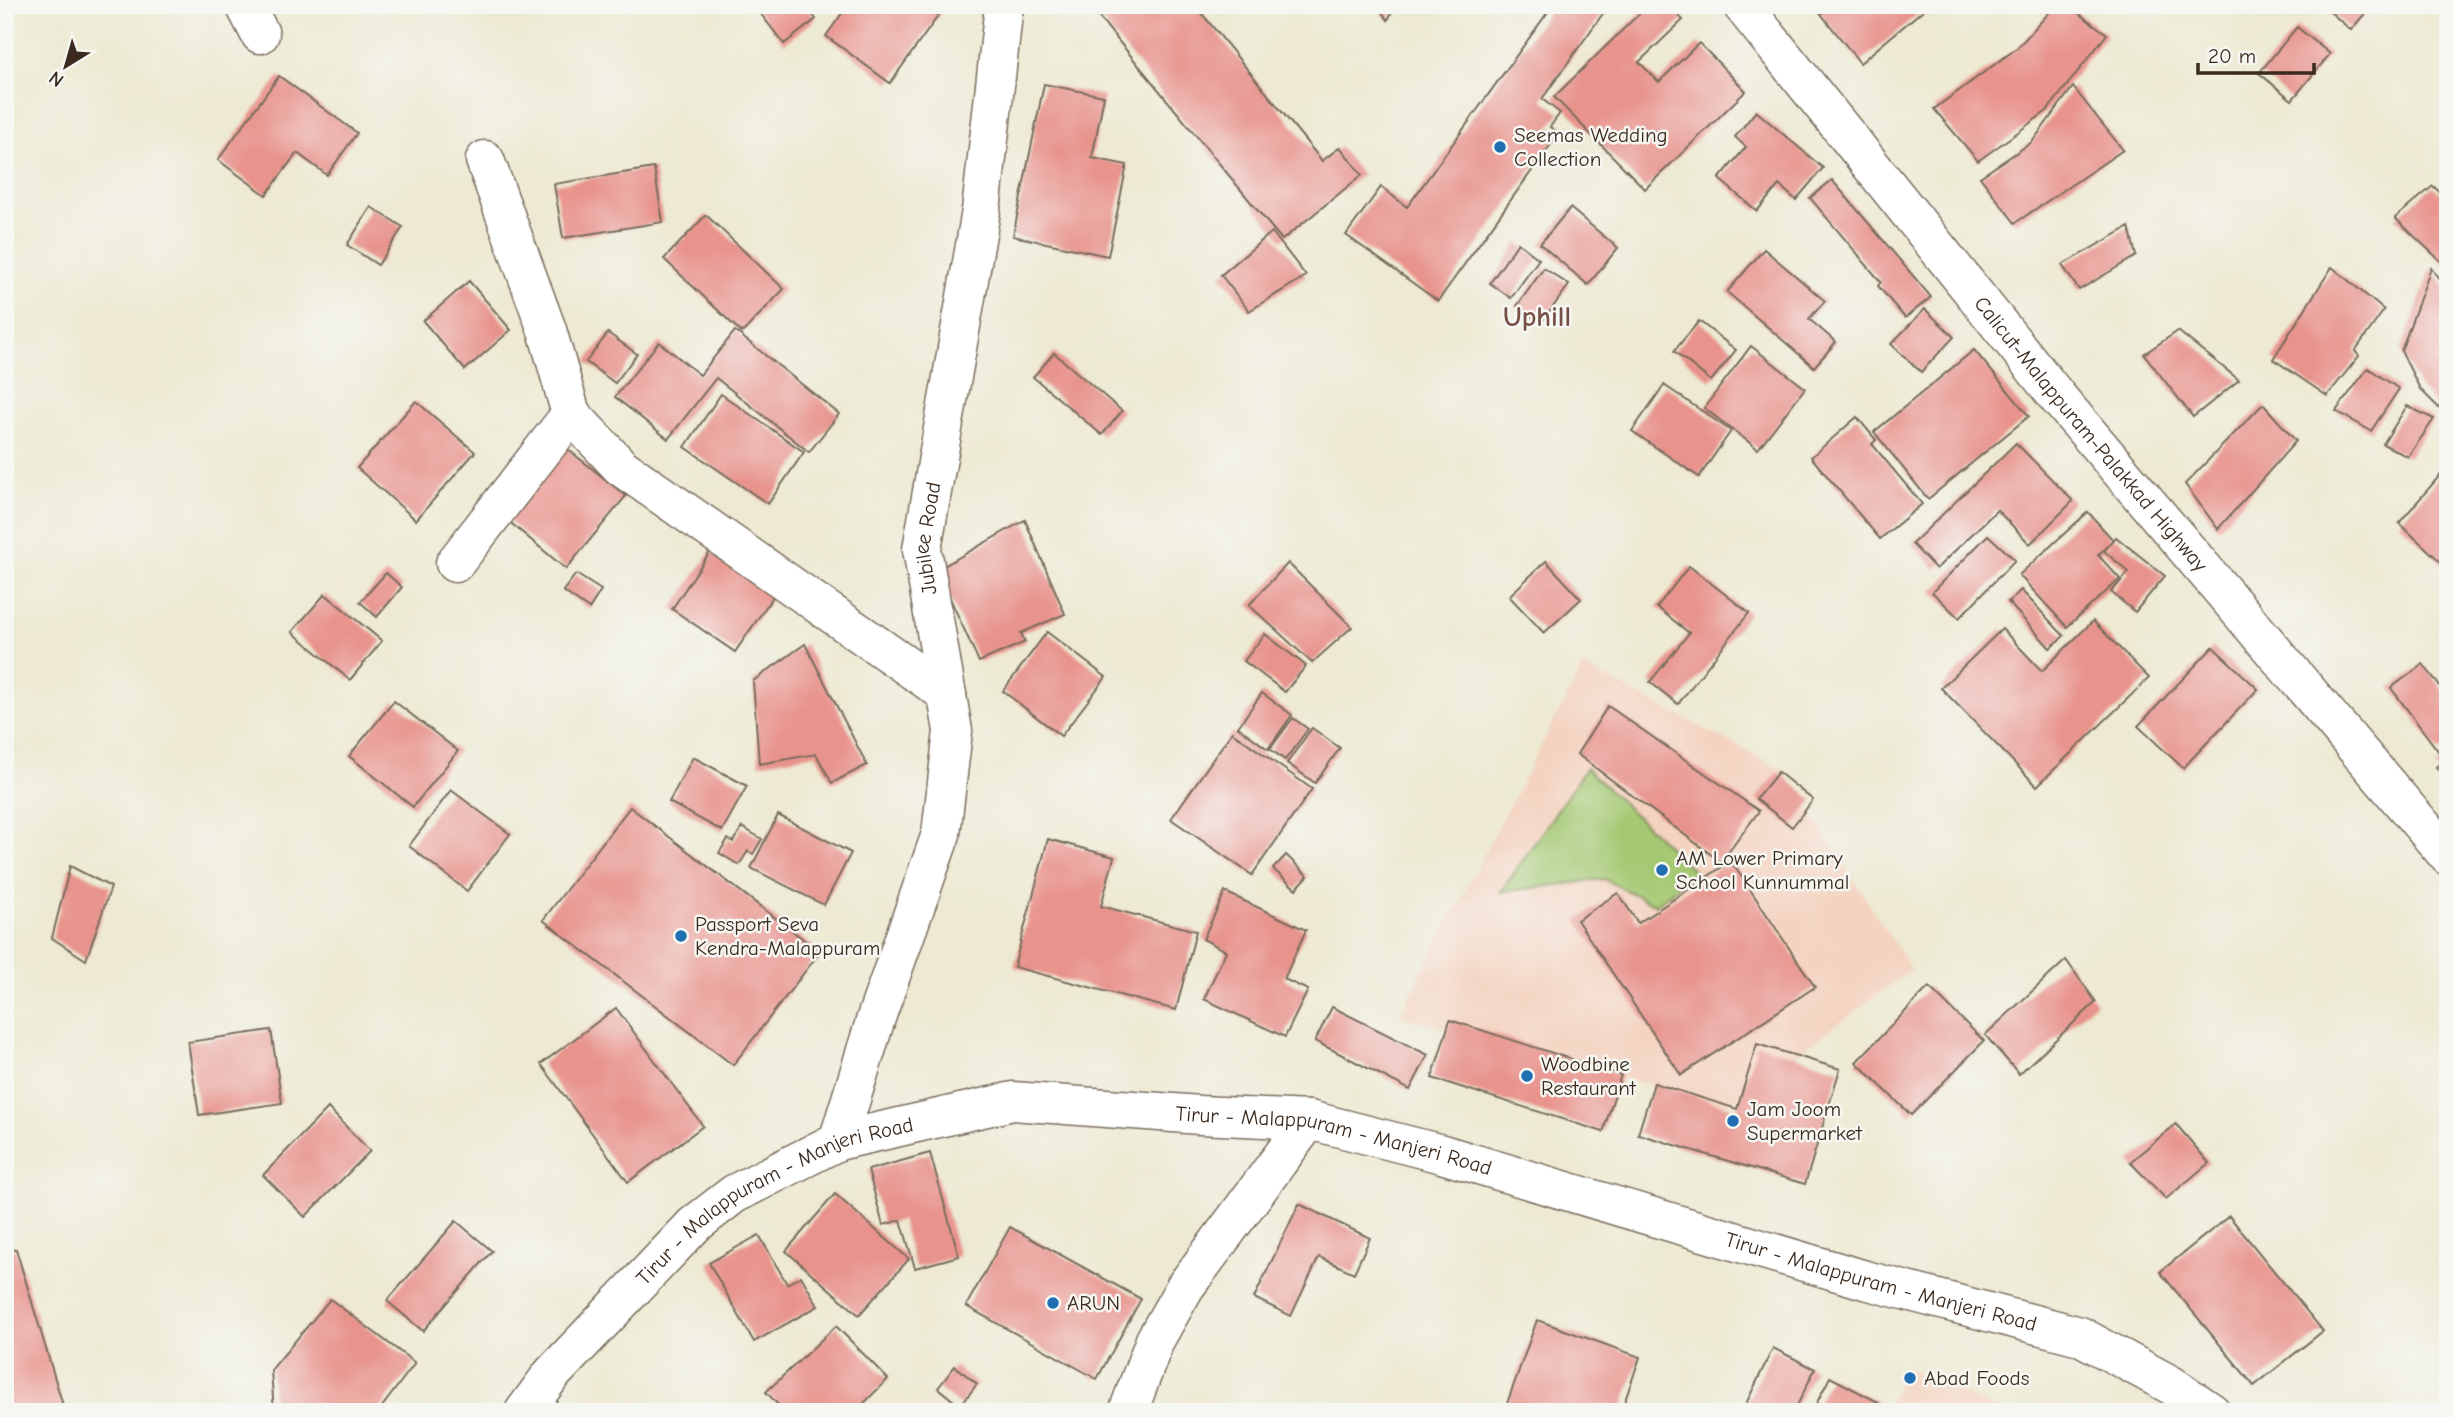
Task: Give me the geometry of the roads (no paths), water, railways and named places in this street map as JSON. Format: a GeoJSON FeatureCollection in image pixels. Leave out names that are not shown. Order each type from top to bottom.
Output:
{"type":"FeatureCollection","features":[{"type":"Feature","properties":{"kind":"main road","name":"Jubilee Road"},"geometry":{"type":"LineString","coordinates":[[838,1141],[877,1015],[941,834],[953,731],[922,549],[981,211],[1004,5]]}},
{"type":"Feature","properties":{"kind":"main road","name":"Calicut-Malappuram-Palakkad Highway"},"geometry":{"type":"LineString","coordinates":[[1742,5],[2059,399],[2448,856]]}},
{"type":"Feature","properties":{"kind":"main road"},"geometry":{"type":"LineString","coordinates":[[485,160],[547,330],[571,414],[621,467],[947,694]]}},
{"type":"Feature","properties":{"kind":"main road"},"geometry":{"type":"LineString","coordinates":[[456,563],[571,414]]}},
{"type":"Feature","properties":{"kind":"main road","name":"Tirur - Malappuram - Manjeri Road"},"geometry":{"type":"LineString","coordinates":[[524,1412],[552,1374],[694,1225],[734,1194],[838,1141],[1013,1101],[1309,1120],[1442,1154],[1865,1280],[2080,1336],[2171,1385],[2211,1412]]}},
{"type":"Feature","properties":{"kind":"main road"},"geometry":{"type":"LineString","coordinates":[[1128,1412],[1155,1340],[1185,1287],[1309,1120]]}},
{"type":"Feature","properties":{"kind":"place","name":"Seemas Wedding Collection"},"geometry":{"type":"Point","coordinates":[1500,147]}},
{"type":"Feature","properties":{"kind":"place","name":"AM Lower Primary School Kunnummal"},"geometry":{"type":"Point","coordinates":[1662,870]}},
{"type":"Feature","properties":{"kind":"place","name":"Passport Seva Kendra-Malappuram"},"geometry":{"type":"Point","coordinates":[681,936]}},
{"type":"Feature","properties":{"kind":"place","name":"Woodbine Restaurant"},"geometry":{"type":"Point","coordinates":[1527,1076]}},
{"type":"Feature","properties":{"kind":"place","name":"Jam Joom Supermarket"},"geometry":{"type":"Point","coordinates":[1733,1121]}},
{"type":"Feature","properties":{"kind":"place","name":"ARUN"},"geometry":{"type":"Point","coordinates":[1053,1303]}},
{"type":"Feature","properties":{"kind":"place","name":"Abad Foods"},"geometry":{"type":"Point","coordinates":[1910,1378]}},
{"type":"Feature","properties":{"kind":"district","name":"Uphill"},"geometry":{"type":"Point","coordinates":[1537,317]}}]}
